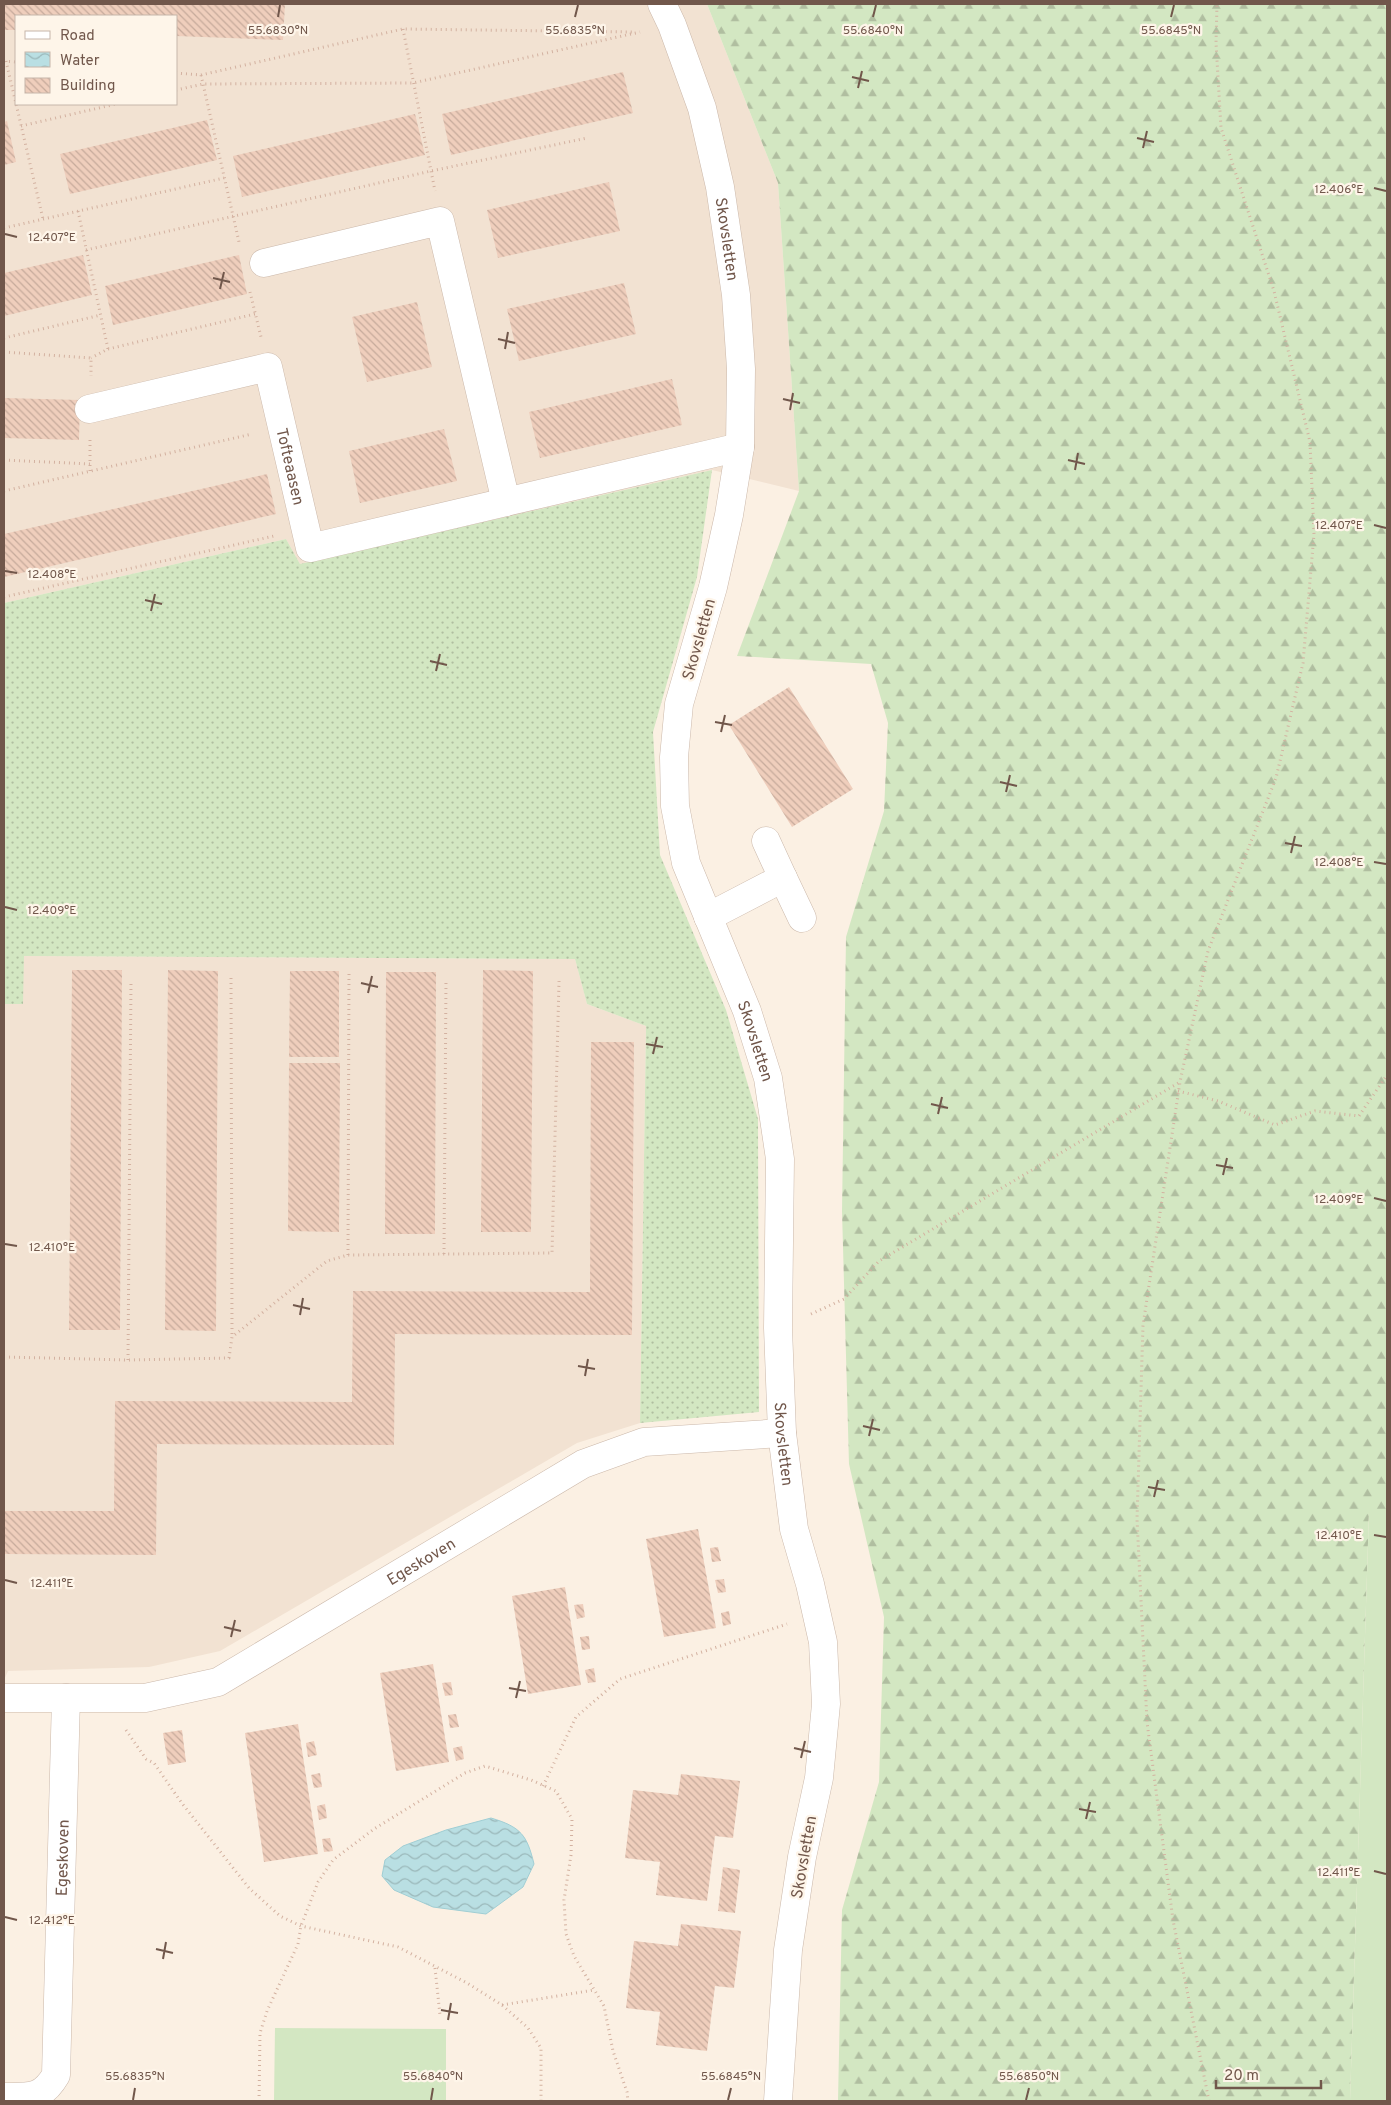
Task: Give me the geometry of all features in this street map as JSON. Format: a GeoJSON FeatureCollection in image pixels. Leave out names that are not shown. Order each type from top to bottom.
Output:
{"type":"FeatureCollection","features":[{"type":"Feature","properties":{"kind":"street","name":"Skovsletten"},"geometry":{"type":"LineString","coordinates":[[667,14],[702,108],[720,187],[736,296],[741,369],[740,447],[729,514],[713,587],[679,704],[674,757],[675,806],[686,863],[747,1011],[768,1078],[780,1159],[778,1328],[782,1433],[794,1529],[823,1642],[826,1704],[819,1778],[802,1857],[788,1950],[778,2101]]}},
{"type":"Feature","properties":{"kind":"street"},"geometry":{"type":"LineString","coordinates":[[252,257],[440,221],[506,502]]}},
{"type":"Feature","properties":{"kind":"street","name":"Tofteaasen"},"geometry":{"type":"LineString","coordinates":[[268,367],[310,548],[740,447]]}},
{"type":"Feature","properties":{"kind":"street"},"geometry":{"type":"LineString","coordinates":[[89,409],[268,367]]}},
{"type":"Feature","properties":{"kind":"street"},"geometry":{"type":"LineString","coordinates":[[766,840],[802,918]]}},
{"type":"Feature","properties":{"kind":"street"},"geometry":{"type":"LineString","coordinates":[[708,917],[783,878]]}},
{"type":"Feature","properties":{"kind":"street","name":"Egeskoven"},"geometry":{"type":"LineString","coordinates":[[4,1698],[145,1698],[218,1682],[583,1464],[644,1442],[782,1433]]}},
{"type":"Feature","properties":{"kind":"street","name":"Egeskoven"},"geometry":{"type":"LineString","coordinates":[[4,2097],[50,2094],[56,2075],[58,2060],[66,1698]]}},
{"type":"Feature","properties":{"kind":"path"},"geometry":{"type":"LineString","coordinates":[[1209,2101],[1173,1920],[1147,1722],[1137,1520],[1143,1325],[1178,1091],[1208,951],[1276,778],[1303,663],[1314,534],[1310,442],[1274,291],[1221,128],[1216,43],[1217,4]]}},
{"type":"Feature","properties":{"kind":"path"},"geometry":{"type":"LineString","coordinates":[[178,90],[203,84],[413,83],[638,32],[667,14]]}},
{"type":"Feature","properties":{"kind":"path"},"geometry":{"type":"LineString","coordinates":[[178,73],[201,75],[403,29],[638,32]]}},
{"type":"Feature","properties":{"kind":"path"},"geometry":{"type":"LineString","coordinates":[[403,29],[440,221]]}},
{"type":"Feature","properties":{"kind":"path"},"geometry":{"type":"LineString","coordinates":[[5,61],[15,102]]}},
{"type":"Feature","properties":{"kind":"path"},"geometry":{"type":"LineString","coordinates":[[201,75],[233,217],[252,257]]}},
{"type":"Feature","properties":{"kind":"path"},"geometry":{"type":"LineString","coordinates":[[16,105],[43,219]]}},
{"type":"Feature","properties":{"kind":"path"},"geometry":{"type":"LineString","coordinates":[[21,126],[112,105]]}},
{"type":"Feature","properties":{"kind":"path"},"geometry":{"type":"LineString","coordinates":[[86,250],[431,171],[587,138]]}},
{"type":"Feature","properties":{"kind":"path"},"geometry":{"type":"LineString","coordinates":[[4,228],[224,178]]}},
{"type":"Feature","properties":{"kind":"path"},"geometry":{"type":"LineString","coordinates":[[78,211],[108,349]]}},
{"type":"Feature","properties":{"kind":"path"},"geometry":{"type":"LineString","coordinates":[[249,286],[268,367]]}},
{"type":"Feature","properties":{"kind":"path"},"geometry":{"type":"LineString","coordinates":[[91,358],[108,349],[255,314]]}},
{"type":"Feature","properties":{"kind":"path"},"geometry":{"type":"LineString","coordinates":[[4,338],[101,315]]}},
{"type":"Feature","properties":{"kind":"path"},"geometry":{"type":"LineString","coordinates":[[4,492],[282,427]]}},
{"type":"Feature","properties":{"kind":"path"},"geometry":{"type":"LineString","coordinates":[[4,460],[90,464]]}},
{"type":"Feature","properties":{"kind":"path"},"geometry":{"type":"LineString","coordinates":[[4,598],[305,528]]}},
{"type":"Feature","properties":{"kind":"path"},"geometry":{"type":"LineString","coordinates":[[348,1255],[350,974]]}},
{"type":"Feature","properties":{"kind":"path"},"geometry":{"type":"LineString","coordinates":[[4,1357],[128,1360],[228,1358],[232,1337],[231,978]]}},
{"type":"Feature","properties":{"kind":"path"},"geometry":{"type":"LineString","coordinates":[[128,1360],[131,980]]}},
{"type":"Feature","properties":{"kind":"path"},"geometry":{"type":"LineString","coordinates":[[444,1254],[446,980]]}},
{"type":"Feature","properties":{"kind":"path"},"geometry":{"type":"LineString","coordinates":[[232,1337],[326,1261],[348,1255],[552,1253],[559,981]]}},
{"type":"Feature","properties":{"kind":"path"},"geometry":{"type":"LineString","coordinates":[[1178,1091],[1218,1101],[1275,1125],[1315,1111],[1359,1116],[1387,1075]]}},
{"type":"Feature","properties":{"kind":"path"},"geometry":{"type":"LineString","coordinates":[[778,1328],[844,1299],[879,1261],[1180,1082]]}},
{"type":"Feature","properties":{"kind":"path"},"geometry":{"type":"LineString","coordinates":[[543,1786],[576,1717],[620,1680],[817,1614]]}},
{"type":"Feature","properties":{"kind":"path"},"geometry":{"type":"LineString","coordinates":[[103,1698],[146,1759],[154,1763],[181,1802],[249,1888],[280,1916],[301,1926],[398,1947],[467,1983],[502,2005],[528,2028],[541,2048],[541,2101]]}},
{"type":"Feature","properties":{"kind":"path"},"geometry":{"type":"LineString","coordinates":[[258,2101],[260,2033],[267,2011],[298,1944],[301,1926],[318,1882],[333,1860],[374,1829],[465,1773],[485,1766],[556,1791],[572,1819],[571,1855],[564,1900],[566,1934],[574,1956],[604,2006],[613,2051],[627,2092],[628,2101]]}},
{"type":"Feature","properties":{"kind":"path"},"geometry":{"type":"LineString","coordinates":[[435,1967],[440,2015]]}},
{"type":"Feature","properties":{"kind":"path"},"geometry":{"type":"LineString","coordinates":[[502,2005],[594,1990]]}},
{"type":"Feature","properties":{"kind":"shaded area"},"geometry":{"type":"Polygon","coordinates":[[[4,4],[707,4],[778,183],[799,491],[712,470],[300,564],[286,539],[4,603],[4,4]]]}},
{"type":"Feature","properties":{"kind":"shaded area"},"geometry":{"type":"Polygon","coordinates":[[[23,956],[575,959],[587,1004],[646,1026],[640,1423],[577,1443],[220,1651],[149,1667],[8,1671],[4,1680],[4,1004],[23,1003],[23,956]]]}},
{"type":"Feature","properties":{"kind":"green space"},"geometry":{"type":"Polygon","coordinates":[[[707,4],[1387,4],[1387,1512],[1369,1512],[1350,2101],[838,2101],[842,1910],[879,1782],[884,1617],[849,1464],[842,1211],[846,937],[884,811],[888,723],[871,664],[737,656],[799,491],[778,183],[707,4]]]}},
{"type":"Feature","properties":{"kind":"green space"},"geometry":{"type":"Polygon","coordinates":[[[712,470],[697,577],[653,732],[660,855],[726,1010],[758,1119],[759,1412],[640,1423],[646,1026],[587,1004],[575,959],[24,956],[23,1004],[4,1004],[4,603],[286,539],[300,564],[712,470]]]}},
{"type":"Feature","properties":{"kind":"green space"},"geometry":{"type":"Polygon","coordinates":[[[1369,1512],[1387,1512],[1387,2101],[1350,2101],[1369,1512]]]}},
{"type":"Feature","properties":{"kind":"green space"},"geometry":{"type":"Polygon","coordinates":[[[275,2028],[446,2029],[446,2101],[274,2101],[275,2028]]]}},
{"type":"Feature","properties":{"kind":"water"},"geometry":{"type":"Polygon","coordinates":[[[491,1818],[509,1825],[521,1834],[529,1846],[534,1864],[523,1887],[486,1914],[433,1907],[394,1890],[382,1876],[385,1860],[403,1846],[446,1830],[491,1818]]]}},
{"type":"Feature","properties":{"kind":"building"},"geometry":{"type":"Polygon","coordinates":[[[4,4],[285,4],[283,40],[178,36],[178,15],[15,15],[15,30],[4,30],[4,4]]]}},
{"type":"Feature","properties":{"kind":"building"},"geometry":{"type":"Polygon","coordinates":[[[623,72],[633,113],[451,155],[442,114],[623,72]]]}},
{"type":"Feature","properties":{"kind":"building"},"geometry":{"type":"Polygon","coordinates":[[[415,114],[425,155],[242,197],[233,156],[415,114]]]}},
{"type":"Feature","properties":{"kind":"building"},"geometry":{"type":"Polygon","coordinates":[[[207,120],[217,160],[70,194],[60,154],[207,120]]]}},
{"type":"Feature","properties":{"kind":"building"},"geometry":{"type":"Polygon","coordinates":[[[7,121],[16,162],[4,165],[4,122],[7,121]]]}},
{"type":"Feature","properties":{"kind":"building"},"geometry":{"type":"Polygon","coordinates":[[[609,182],[620,231],[498,258],[487,210],[609,182]]]}},
{"type":"Feature","properties":{"kind":"building"},"geometry":{"type":"Polygon","coordinates":[[[83,255],[92,295],[4,316],[4,273],[83,255]]]}},
{"type":"Feature","properties":{"kind":"building"},"geometry":{"type":"Polygon","coordinates":[[[239,255],[247,294],[113,325],[105,286],[239,255]]]}},
{"type":"Feature","properties":{"kind":"building"},"geometry":{"type":"Polygon","coordinates":[[[624,283],[636,334],[519,361],[507,309],[624,283]]]}},
{"type":"Feature","properties":{"kind":"building"},"geometry":{"type":"Polygon","coordinates":[[[417,302],[432,367],[367,382],[352,317],[417,302]]]}},
{"type":"Feature","properties":{"kind":"building"},"geometry":{"type":"Polygon","coordinates":[[[672,379],[682,425],[540,458],[529,412],[672,379]]]}},
{"type":"Feature","properties":{"kind":"building"},"geometry":{"type":"Polygon","coordinates":[[[4,398],[80,400],[79,440],[4,438],[4,398]]]}},
{"type":"Feature","properties":{"kind":"building"},"geometry":{"type":"Polygon","coordinates":[[[444,429],[457,481],[360,503],[349,451],[444,429]]]}},
{"type":"Feature","properties":{"kind":"building"},"geometry":{"type":"Polygon","coordinates":[[[267,474],[276,514],[4,577],[4,534],[267,474]]]}},
{"type":"Feature","properties":{"kind":"building"},"geometry":{"type":"Polygon","coordinates":[[[789,687],[853,789],[792,827],[729,725],[789,687]]]}},
{"type":"Feature","properties":{"kind":"building"},"geometry":{"type":"Polygon","coordinates":[[[72,970],[122,970],[120,1330],[69,1330],[72,970]]]}},
{"type":"Feature","properties":{"kind":"building"},"geometry":{"type":"Polygon","coordinates":[[[168,970],[218,971],[216,1331],[165,1330],[168,970]]]}},
{"type":"Feature","properties":{"kind":"building"},"geometry":{"type":"Polygon","coordinates":[[[483,970],[533,971],[531,1232],[481,1232],[483,970]]]}},
{"type":"Feature","properties":{"kind":"building"},"geometry":{"type":"Polygon","coordinates":[[[290,971],[339,971],[339,1057],[289,1057],[290,971]]]}},
{"type":"Feature","properties":{"kind":"building"},"geometry":{"type":"Polygon","coordinates":[[[386,972],[436,972],[435,1234],[385,1234],[386,972]]]}},
{"type":"Feature","properties":{"kind":"building"},"geometry":{"type":"Polygon","coordinates":[[[591,1042],[634,1042],[632,1335],[395,1334],[394,1445],[157,1444],[156,1555],[4,1554],[4,1511],[114,1511],[115,1401],[352,1402],[353,1291],[590,1292],[591,1042]]]}},
{"type":"Feature","properties":{"kind":"building"},"geometry":{"type":"Polygon","coordinates":[[[289,1063],[340,1063],[339,1232],[288,1231],[289,1063]]]}},
{"type":"Feature","properties":{"kind":"building"},"geometry":{"type":"Polygon","coordinates":[[[698,1529],[716,1628],[664,1637],[646,1539],[698,1529]]]}},
{"type":"Feature","properties":{"kind":"building"},"geometry":{"type":"Polygon","coordinates":[[[718,1547],[721,1561],[712,1562],[710,1548],[718,1547]]]}},
{"type":"Feature","properties":{"kind":"building"},"geometry":{"type":"Polygon","coordinates":[[[724,1579],[726,1592],[718,1593],[715,1580],[724,1579]]]}},
{"type":"Feature","properties":{"kind":"building"},"geometry":{"type":"Polygon","coordinates":[[[565,1587],[581,1685],[528,1694],[512,1596],[565,1587]]]}},
{"type":"Feature","properties":{"kind":"building"},"geometry":{"type":"Polygon","coordinates":[[[583,1604],[585,1617],[577,1619],[574,1605],[583,1604]]]}},
{"type":"Feature","properties":{"kind":"building"},"geometry":{"type":"Polygon","coordinates":[[[729,1611],[731,1624],[723,1626],[721,1613],[729,1611]]]}},
{"type":"Feature","properties":{"kind":"building"},"geometry":{"type":"Polygon","coordinates":[[[589,1636],[590,1649],[582,1650],[580,1637],[589,1636]]]}},
{"type":"Feature","properties":{"kind":"building"},"geometry":{"type":"Polygon","coordinates":[[[433,1664],[449,1762],[396,1771],[380,1673],[433,1664]]]}},
{"type":"Feature","properties":{"kind":"building"},"geometry":{"type":"Polygon","coordinates":[[[594,1668],[596,1682],[588,1683],[585,1670],[594,1668]]]}},
{"type":"Feature","properties":{"kind":"building"},"geometry":{"type":"Polygon","coordinates":[[[451,1682],[453,1695],[445,1696],[442,1683],[451,1682]]]}},
{"type":"Feature","properties":{"kind":"building"},"geometry":{"type":"Polygon","coordinates":[[[456,1714],[459,1727],[450,1728],[448,1715],[456,1714]]]}},
{"type":"Feature","properties":{"kind":"building"},"geometry":{"type":"Polygon","coordinates":[[[298,1724],[318,1854],[264,1862],[245,1733],[298,1724]]]}},
{"type":"Feature","properties":{"kind":"building"},"geometry":{"type":"Polygon","coordinates":[[[182,1730],[186,1762],[168,1765],[163,1733],[182,1730]]]}},
{"type":"Feature","properties":{"kind":"building"},"geometry":{"type":"Polygon","coordinates":[[[314,1741],[317,1755],[308,1757],[306,1743],[314,1741]]]}},
{"type":"Feature","properties":{"kind":"building"},"geometry":{"type":"Polygon","coordinates":[[[462,1746],[464,1759],[456,1761],[453,1748],[462,1746]]]}},
{"type":"Feature","properties":{"kind":"building"},"geometry":{"type":"Polygon","coordinates":[[[320,1773],[322,1787],[314,1788],[311,1775],[320,1773]]]}},
{"type":"Feature","properties":{"kind":"building"},"geometry":{"type":"Polygon","coordinates":[[[681,1774],[740,1781],[733,1838],[715,1836],[707,1901],[656,1895],[660,1862],[625,1858],[633,1790],[678,1795],[681,1774]]]}},
{"type":"Feature","properties":{"kind":"building"},"geometry":{"type":"Polygon","coordinates":[[[325,1804],[327,1818],[319,1820],[317,1806],[325,1804]]]}},
{"type":"Feature","properties":{"kind":"building"},"geometry":{"type":"Polygon","coordinates":[[[330,1838],[333,1851],[324,1852],[322,1839],[330,1838]]]}},
{"type":"Feature","properties":{"kind":"building"},"geometry":{"type":"Polygon","coordinates":[[[723,1867],[740,1870],[735,1913],[718,1911],[723,1867]]]}},
{"type":"Feature","properties":{"kind":"building"},"geometry":{"type":"Polygon","coordinates":[[[681,1924],[741,1931],[734,1988],[715,1986],[707,2051],[656,2045],[660,2012],[626,2008],[634,1941],[678,1946],[681,1924]]]}}]}
